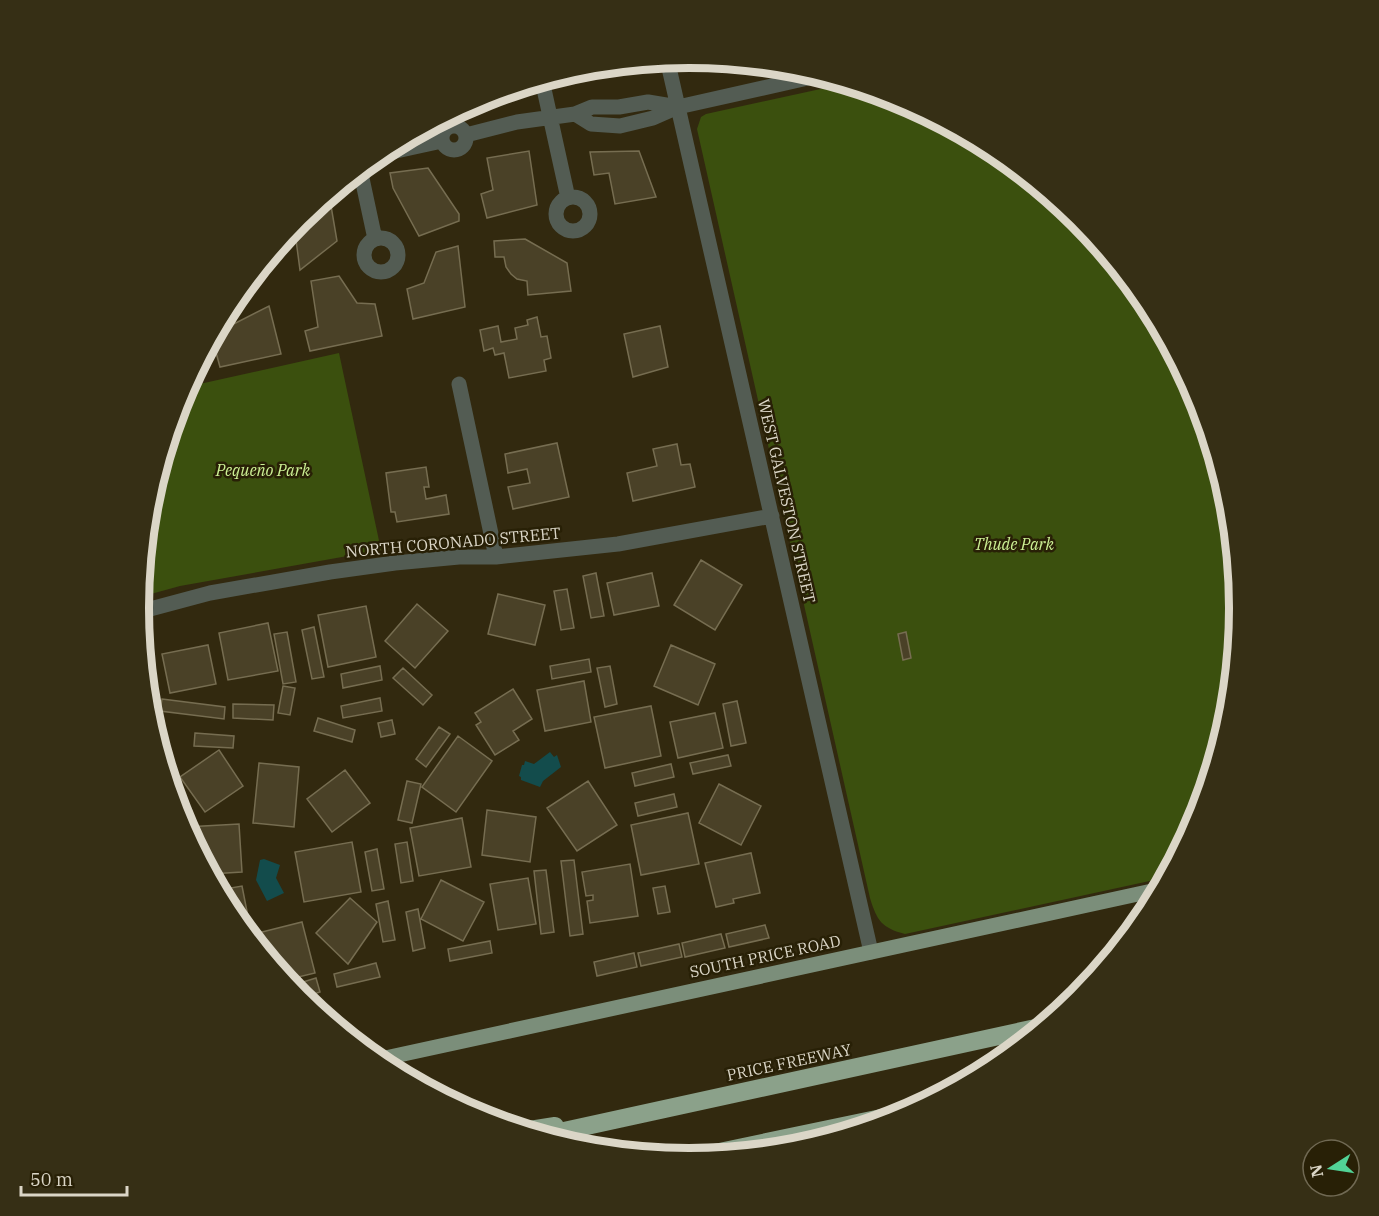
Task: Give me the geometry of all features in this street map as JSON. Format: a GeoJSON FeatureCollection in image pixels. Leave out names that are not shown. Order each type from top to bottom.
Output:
{"type":"FeatureCollection","features":[{"type":"Feature","properties":{"kind":"highway","name":"PRICE FREEWAY"},"geometry":{"type":"LineString","coordinates":[[559,1132],[1027,1030]]}},
{"type":"Feature","properties":{"kind":"highway"},"geometry":{"type":"LineString","coordinates":[[543,1128],[649,1112]]}},
{"type":"Feature","properties":{"kind":"highway"},"geometry":{"type":"LineString","coordinates":[[756,1144],[841,1126]]}},
{"type":"Feature","properties":{"kind":"main road","name":"SOUTH PRICE ROAD"},"geometry":{"type":"LineString","coordinates":[[389,1057],[1149,892]]}},
{"type":"Feature","properties":{"kind":"street","name":"WEST GALVESTON STREET"},"geometry":{"type":"LineString","coordinates":[[669,69],[871,952]]}},
{"type":"Feature","properties":{"kind":"street"},"geometry":{"type":"LineString","coordinates":[[575,114],[591,123],[620,126],[653,118],[678,107],[801,79]]}},
{"type":"Feature","properties":{"kind":"street"},"geometry":{"type":"LineString","coordinates":[[544,88],[568,198]]}},
{"type":"Feature","properties":{"kind":"street"},"geometry":{"type":"LineString","coordinates":[[404,149],[442,141],[451,150],[459,149],[465,144],[466,135],[517,122],[575,114],[592,107],[619,107],[648,102],[678,107]]}},
{"type":"Feature","properties":{"kind":"street"},"geometry":{"type":"LineString","coordinates":[[619,107],[620,126]]}},
{"type":"Feature","properties":{"kind":"street"},"geometry":{"type":"LineString","coordinates":[[362,178],[375,239]]}},
{"type":"Feature","properties":{"kind":"street"},"geometry":{"type":"LineString","coordinates":[[459,384],[496,557]]}},
{"type":"Feature","properties":{"kind":"street","name":"NORTH CORONADO STREET"},"geometry":{"type":"LineString","coordinates":[[149,609],[210,593],[340,570],[459,557],[496,557],[618,544],[772,516]]}},
{"type":"Feature","properties":{"kind":"green space","name":"Thude Park"},"geometry":{"type":"Polygon","coordinates":[[[831,87],[863,96],[929,123],[960,140],[1019,179],[1072,226],[1118,279],[1158,338],[1189,401],[1212,468],[1225,537],[1230,608],[1225,679],[1212,748],[1189,815],[1157,879],[905,934],[891,929],[878,918],[870,898],[697,129],[701,117],[831,87]]]}},
{"type":"Feature","properties":{"kind":"green space","name":"Pequeño Park"},"geometry":{"type":"Polygon","coordinates":[[[339,353],[381,550],[180,586],[149,594],[154,537],[167,468],[198,384],[339,353]]]}},
{"type":"Feature","properties":{"kind":"water"},"geometry":{"type":"Polygon","coordinates":[[[550,752],[554,757],[557,755],[561,767],[543,781],[540,787],[521,780],[519,776],[525,761],[534,764],[550,752]]]}},
{"type":"Feature","properties":{"kind":"water"},"geometry":{"type":"Polygon","coordinates":[[[264,859],[280,865],[276,878],[284,893],[267,901],[256,880],[260,860],[264,859]]]}},
{"type":"Feature","properties":{"kind":"building"},"geometry":{"type":"Polygon","coordinates":[[[529,151],[537,205],[487,218],[481,194],[493,190],[487,158],[529,151]]]}},
{"type":"Feature","properties":{"kind":"building"},"geometry":{"type":"Polygon","coordinates":[[[639,151],[656,197],[615,204],[609,173],[594,175],[590,152],[639,151]]]}},
{"type":"Feature","properties":{"kind":"building"},"geometry":{"type":"Polygon","coordinates":[[[428,168],[459,214],[459,221],[419,236],[393,188],[390,173],[428,168]]]}},
{"type":"Feature","properties":{"kind":"building"},"geometry":{"type":"Polygon","coordinates":[[[331,204],[337,241],[300,270],[296,238],[331,204]]]}},
{"type":"Feature","properties":{"kind":"building"},"geometry":{"type":"Polygon","coordinates":[[[525,239],[567,263],[571,291],[528,295],[527,281],[517,279],[511,274],[506,267],[504,257],[495,257],[494,241],[525,239]]]}},
{"type":"Feature","properties":{"kind":"building"},"geometry":{"type":"Polygon","coordinates":[[[458,246],[465,307],[413,319],[407,289],[424,283],[436,252],[458,246]]]}},
{"type":"Feature","properties":{"kind":"building"},"geometry":{"type":"Polygon","coordinates":[[[339,276],[357,303],[375,304],[382,336],[310,351],[305,331],[318,327],[311,281],[339,276]]]}},
{"type":"Feature","properties":{"kind":"building"},"geometry":{"type":"Polygon","coordinates":[[[269,306],[281,354],[220,367],[215,349],[228,327],[269,306]]]}},
{"type":"Feature","properties":{"kind":"building"},"geometry":{"type":"Polygon","coordinates":[[[537,317],[541,337],[547,336],[551,358],[544,360],[546,371],[509,378],[504,353],[495,355],[493,348],[484,351],[480,330],[498,326],[501,342],[517,339],[515,328],[528,325],[527,320],[537,317]]]}},
{"type":"Feature","properties":{"kind":"building"},"geometry":{"type":"Polygon","coordinates":[[[660,326],[668,367],[633,377],[624,334],[660,326]]]}},
{"type":"Feature","properties":{"kind":"building"},"geometry":{"type":"Polygon","coordinates":[[[557,443],[569,497],[513,509],[508,487],[530,483],[527,469],[508,473],[505,454],[557,443]]]}},
{"type":"Feature","properties":{"kind":"building"},"geometry":{"type":"Polygon","coordinates":[[[677,444],[681,465],[690,464],[695,487],[633,501],[627,473],[657,466],[653,449],[677,444]]]}},
{"type":"Feature","properties":{"kind":"building"},"geometry":{"type":"Polygon","coordinates":[[[426,467],[429,487],[424,487],[426,499],[446,495],[449,514],[397,522],[395,512],[391,512],[386,473],[426,467]]]}},
{"type":"Feature","properties":{"kind":"building"},"geometry":{"type":"Polygon","coordinates":[[[701,560],[742,585],[715,630],[674,605],[701,560]]]}},
{"type":"Feature","properties":{"kind":"building"},"geometry":{"type":"Polygon","coordinates":[[[596,573],[604,616],[591,618],[583,576],[596,573]]]}},
{"type":"Feature","properties":{"kind":"building"},"geometry":{"type":"Polygon","coordinates":[[[652,573],[659,606],[614,615],[607,583],[652,573]]]}},
{"type":"Feature","properties":{"kind":"building"},"geometry":{"type":"Polygon","coordinates":[[[567,589],[574,628],[561,630],[554,591],[567,589]]]}},
{"type":"Feature","properties":{"kind":"building"},"geometry":{"type":"Polygon","coordinates":[[[498,594],[545,605],[535,645],[488,634],[498,594]]]}},
{"type":"Feature","properties":{"kind":"building"},"geometry":{"type":"Polygon","coordinates":[[[417,604],[448,631],[415,668],[385,641],[417,604]]]}},
{"type":"Feature","properties":{"kind":"building"},"geometry":{"type":"Polygon","coordinates":[[[366,606],[376,657],[328,667],[318,615],[366,606]]]}},
{"type":"Feature","properties":{"kind":"building"},"geometry":{"type":"Polygon","coordinates":[[[268,623],[278,671],[228,680],[219,633],[268,623]]]}},
{"type":"Feature","properties":{"kind":"building"},"geometry":{"type":"Polygon","coordinates":[[[314,627],[324,677],[312,679],[302,630],[314,627]]]}},
{"type":"Feature","properties":{"kind":"building"},"geometry":{"type":"Polygon","coordinates":[[[287,632],[296,682],[283,684],[274,634],[287,632]]]}},
{"type":"Feature","properties":{"kind":"building"},"geometry":{"type":"Polygon","coordinates":[[[906,632],[911,658],[903,660],[898,634],[906,632]]]}},
{"type":"Feature","properties":{"kind":"building"},"geometry":{"type":"Polygon","coordinates":[[[208,645],[216,684],[170,693],[162,654],[208,645]]]}},
{"type":"Feature","properties":{"kind":"building"},"geometry":{"type":"Polygon","coordinates":[[[671,645],[715,664],[698,705],[654,686],[671,645]]]}},
{"type":"Feature","properties":{"kind":"building"},"geometry":{"type":"Polygon","coordinates":[[[152,659],[154,659],[158,699],[157,699],[152,659]]]}},
{"type":"Feature","properties":{"kind":"building"},"geometry":{"type":"Polygon","coordinates":[[[589,659],[591,672],[552,679],[550,666],[589,659]]]}},
{"type":"Feature","properties":{"kind":"building"},"geometry":{"type":"Polygon","coordinates":[[[380,666],[382,680],[343,688],[341,674],[380,666]]]}},
{"type":"Feature","properties":{"kind":"building"},"geometry":{"type":"Polygon","coordinates":[[[610,666],[617,704],[605,707],[597,668],[610,666]]]}},
{"type":"Feature","properties":{"kind":"building"},"geometry":{"type":"Polygon","coordinates":[[[403,668],[432,695],[423,705],[393,678],[403,668]]]}},
{"type":"Feature","properties":{"kind":"building"},"geometry":{"type":"Polygon","coordinates":[[[584,681],[591,722],[545,731],[537,690],[584,681]]]}},
{"type":"Feature","properties":{"kind":"building"},"geometry":{"type":"Polygon","coordinates":[[[283,686],[295,688],[290,715],[278,713],[283,686]]]}},
{"type":"Feature","properties":{"kind":"building"},"geometry":{"type":"Polygon","coordinates":[[[513,689],[532,719],[513,731],[519,740],[495,755],[476,725],[481,722],[475,713],[513,689]]]}},
{"type":"Feature","properties":{"kind":"building"},"geometry":{"type":"Polygon","coordinates":[[[380,698],[382,711],[343,718],[341,706],[380,698]]]}},
{"type":"Feature","properties":{"kind":"building"},"geometry":{"type":"Polygon","coordinates":[[[162,699],[225,707],[224,719],[160,711],[162,699]]]}},
{"type":"Feature","properties":{"kind":"building"},"geometry":{"type":"Polygon","coordinates":[[[737,701],[746,743],[731,746],[723,704],[737,701]]]}},
{"type":"Feature","properties":{"kind":"building"},"geometry":{"type":"Polygon","coordinates":[[[233,704],[274,705],[273,720],[233,718],[233,704]]]}},
{"type":"Feature","properties":{"kind":"building"},"geometry":{"type":"Polygon","coordinates":[[[651,706],[661,756],[605,768],[594,717],[651,706]]]}},
{"type":"Feature","properties":{"kind":"building"},"geometry":{"type":"Polygon","coordinates":[[[715,713],[723,748],[678,758],[670,722],[715,713]]]}},
{"type":"Feature","properties":{"kind":"building"},"geometry":{"type":"Polygon","coordinates":[[[318,718],[355,730],[352,742],[314,731],[318,718]]]}},
{"type":"Feature","properties":{"kind":"building"},"geometry":{"type":"Polygon","coordinates":[[[392,720],[395,734],[381,737],[378,723],[392,720]]]}},
{"type":"Feature","properties":{"kind":"building"},"geometry":{"type":"Polygon","coordinates":[[[439,727],[450,734],[426,767],[416,759],[439,727]]]}},
{"type":"Feature","properties":{"kind":"building"},"geometry":{"type":"Polygon","coordinates":[[[195,733],[234,736],[233,748],[194,746],[195,733]]]}},
{"type":"Feature","properties":{"kind":"building"},"geometry":{"type":"Polygon","coordinates":[[[458,736],[492,761],[456,812],[422,787],[458,736]]]}},
{"type":"Feature","properties":{"kind":"building"},"geometry":{"type":"Polygon","coordinates":[[[219,750],[243,786],[205,812],[180,777],[219,750]]]}},
{"type":"Feature","properties":{"kind":"building"},"geometry":{"type":"Polygon","coordinates":[[[728,755],[731,766],[693,774],[690,763],[728,755]]]}},
{"type":"Feature","properties":{"kind":"building"},"geometry":{"type":"Polygon","coordinates":[[[259,763],[299,767],[294,827],[253,823],[259,763]]]}},
{"type":"Feature","properties":{"kind":"building"},"geometry":{"type":"Polygon","coordinates":[[[671,764],[674,777],[635,786],[632,773],[671,764]]]}},
{"type":"Feature","properties":{"kind":"building"},"geometry":{"type":"Polygon","coordinates":[[[345,770],[370,803],[332,832],[307,799],[345,770]]]}},
{"type":"Feature","properties":{"kind":"building"},"geometry":{"type":"Polygon","coordinates":[[[407,781],[421,784],[412,823],[398,820],[407,781]]]}},
{"type":"Feature","properties":{"kind":"building"},"geometry":{"type":"Polygon","coordinates":[[[588,781],[617,825],[577,851],[547,808],[588,781]]]}},
{"type":"Feature","properties":{"kind":"building"},"geometry":{"type":"Polygon","coordinates":[[[719,784],[761,806],[741,845],[699,823],[719,784]]]}},
{"type":"Feature","properties":{"kind":"building"},"geometry":{"type":"Polygon","coordinates":[[[674,794],[677,807],[638,816],[635,803],[674,794]]]}},
{"type":"Feature","properties":{"kind":"building"},"geometry":{"type":"Polygon","coordinates":[[[487,810],[536,817],[530,862],[482,855],[487,810]]]}},
{"type":"Feature","properties":{"kind":"building"},"geometry":{"type":"Polygon","coordinates":[[[688,813],[699,864],[641,875],[631,825],[688,813]]]}},
{"type":"Feature","properties":{"kind":"building"},"geometry":{"type":"Polygon","coordinates":[[[462,818],[471,867],[419,876],[410,828],[462,818]]]}},
{"type":"Feature","properties":{"kind":"building"},"geometry":{"type":"Polygon","coordinates":[[[239,824],[242,872],[219,873],[195,826],[239,824]]]}},
{"type":"Feature","properties":{"kind":"building"},"geometry":{"type":"Polygon","coordinates":[[[352,842],[361,892],[304,902],[295,852],[352,842]]]}},
{"type":"Feature","properties":{"kind":"building"},"geometry":{"type":"Polygon","coordinates":[[[407,842],[413,881],[401,883],[395,844],[407,842]]]}},
{"type":"Feature","properties":{"kind":"building"},"geometry":{"type":"Polygon","coordinates":[[[377,849],[384,889],[372,891],[365,852],[377,849]]]}},
{"type":"Feature","properties":{"kind":"building"},"geometry":{"type":"Polygon","coordinates":[[[751,853],[760,893],[733,899],[734,903],[716,907],[705,863],[751,853]]]}},
{"type":"Feature","properties":{"kind":"building"},"geometry":{"type":"Polygon","coordinates":[[[574,860],[583,934],[570,936],[561,861],[574,860]]]}},
{"type":"Feature","properties":{"kind":"building"},"geometry":{"type":"Polygon","coordinates":[[[630,864],[638,916],[590,923],[587,901],[593,900],[593,895],[586,896],[582,872],[630,864]]]}},
{"type":"Feature","properties":{"kind":"building"},"geometry":{"type":"Polygon","coordinates":[[[546,870],[554,932],[541,934],[534,871],[546,870]]]}},
{"type":"Feature","properties":{"kind":"building"},"geometry":{"type":"Polygon","coordinates":[[[528,878],[536,924],[498,930],[490,884],[528,878]]]}},
{"type":"Feature","properties":{"kind":"building"},"geometry":{"type":"Polygon","coordinates":[[[441,880],[484,902],[463,941],[421,919],[441,880]]]}},
{"type":"Feature","properties":{"kind":"building"},"geometry":{"type":"Polygon","coordinates":[[[242,886],[249,920],[240,908],[228,888],[242,886]]]}},
{"type":"Feature","properties":{"kind":"building"},"geometry":{"type":"Polygon","coordinates":[[[665,886],[670,912],[658,914],[653,888],[665,886]]]}},
{"type":"Feature","properties":{"kind":"building"},"geometry":{"type":"Polygon","coordinates":[[[350,898],[377,922],[348,964],[316,933],[350,898]]]}},
{"type":"Feature","properties":{"kind":"building"},"geometry":{"type":"Polygon","coordinates":[[[388,901],[395,940],[383,942],[376,904],[388,901]]]}},
{"type":"Feature","properties":{"kind":"building"},"geometry":{"type":"Polygon","coordinates":[[[418,909],[425,948],[413,951],[406,912],[418,909]]]}},
{"type":"Feature","properties":{"kind":"building"},"geometry":{"type":"Polygon","coordinates":[[[302,922],[315,973],[296,978],[258,933],[302,922]]]}},
{"type":"Feature","properties":{"kind":"building"},"geometry":{"type":"Polygon","coordinates":[[[765,925],[769,938],[729,947],[726,934],[765,925]]]}},
{"type":"Feature","properties":{"kind":"building"},"geometry":{"type":"Polygon","coordinates":[[[721,934],[725,948],[685,957],[682,943],[721,934]]]}},
{"type":"Feature","properties":{"kind":"building"},"geometry":{"type":"Polygon","coordinates":[[[490,941],[492,953],[450,961],[448,949],[490,941]]]}},
{"type":"Feature","properties":{"kind":"building"},"geometry":{"type":"Polygon","coordinates":[[[679,944],[682,957],[641,966],[638,953],[679,944]]]}},
{"type":"Feature","properties":{"kind":"building"},"geometry":{"type":"Polygon","coordinates":[[[634,953],[637,967],[597,976],[594,962],[634,953]]]}},
{"type":"Feature","properties":{"kind":"building"},"geometry":{"type":"Polygon","coordinates":[[[376,963],[380,977],[337,987],[334,974],[376,963]]]}},
{"type":"Feature","properties":{"kind":"building"},"geometry":{"type":"Polygon","coordinates":[[[316,978],[320,992],[312,995],[300,983],[316,978]]]}}]}
